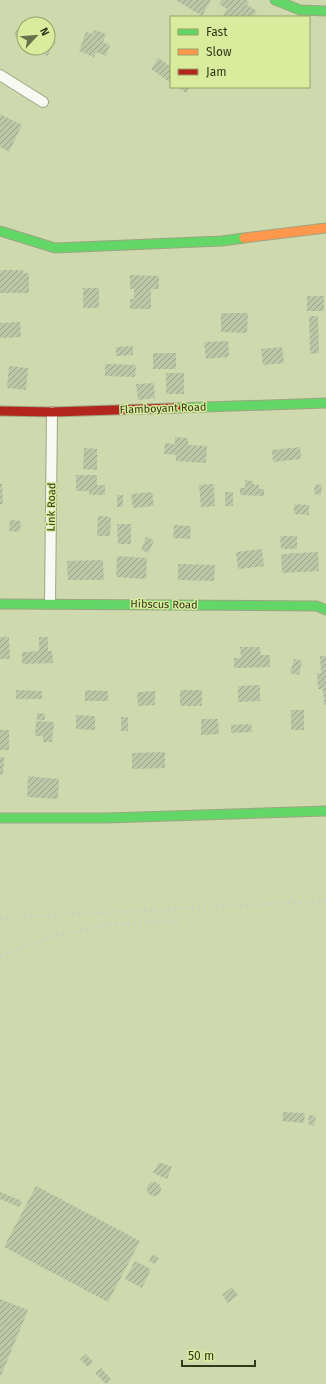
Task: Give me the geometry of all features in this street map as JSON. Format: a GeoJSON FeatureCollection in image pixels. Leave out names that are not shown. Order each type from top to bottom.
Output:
{"type":"FeatureCollection","features":[{"type":"Feature","properties":{"kind":"street"},"geometry":{"type":"LineString","coordinates":[[274,0],[282,4],[318,12],[326,11]]}},
{"type":"Feature","properties":{"kind":"street"},"geometry":{"type":"LineString","coordinates":[[0,75],[43,102]]}},
{"type":"Feature","properties":{"kind":"street"},"geometry":{"type":"LineString","coordinates":[[0,231],[55,248],[222,241],[326,228]]}},
{"type":"Feature","properties":{"kind":"street","name":"Flamboyant Road"},"geometry":{"type":"LineString","coordinates":[[0,411],[52,412],[326,403]]}},
{"type":"Feature","properties":{"kind":"street","name":"Link Road"},"geometry":{"type":"LineString","coordinates":[[50,603],[52,412]]}},
{"type":"Feature","properties":{"kind":"street","name":"Hibscus Road"},"geometry":{"type":"LineString","coordinates":[[0,604],[50,603],[317,606],[326,610]]}},
{"type":"Feature","properties":{"kind":"street"},"geometry":{"type":"LineString","coordinates":[[0,818],[107,818],[326,811]]}},
{"type":"Feature","properties":{"kind":"building"},"geometry":{"type":"Polygon","coordinates":[[[176,0],[211,0],[202,16],[176,0]]]}},
{"type":"Feature","properties":{"kind":"building"},"geometry":{"type":"Polygon","coordinates":[[[222,0],[246,0],[249,2],[247,5],[257,11],[254,16],[223,16],[227,9],[219,4],[222,0]]]}},
{"type":"Feature","properties":{"kind":"building"},"geometry":{"type":"Polygon","coordinates":[[[94,30],[106,34],[103,42],[110,45],[106,56],[96,52],[94,57],[79,51],[86,32],[93,34],[94,30]]]}},
{"type":"Feature","properties":{"kind":"building"},"geometry":{"type":"Polygon","coordinates":[[[158,58],[170,66],[170,82],[151,69],[158,58]]]}},
{"type":"Feature","properties":{"kind":"building"},"geometry":{"type":"Polygon","coordinates":[[[178,88],[189,88],[186,93],[178,88]]]}},
{"type":"Feature","properties":{"kind":"building"},"geometry":{"type":"Polygon","coordinates":[[[0,114],[22,125],[9,152],[0,147],[0,114]]]}},
{"type":"Feature","properties":{"kind":"building"},"geometry":{"type":"Polygon","coordinates":[[[0,270],[23,270],[23,273],[29,273],[29,293],[0,293],[0,270]]]}},
{"type":"Feature","properties":{"kind":"building"},"geometry":{"type":"Polygon","coordinates":[[[130,275],[159,276],[159,289],[151,289],[151,309],[130,309],[130,299],[134,299],[134,289],[130,289],[130,275]]]}},
{"type":"Feature","properties":{"kind":"building"},"geometry":{"type":"Polygon","coordinates":[[[83,288],[99,288],[99,308],[83,308],[83,288]]]}},
{"type":"Feature","properties":{"kind":"building"},"geometry":{"type":"Polygon","coordinates":[[[307,296],[324,296],[324,311],[307,311],[307,296]]]}},
{"type":"Feature","properties":{"kind":"building"},"geometry":{"type":"Polygon","coordinates":[[[221,313],[248,313],[247,333],[221,332],[221,313]]]}},
{"type":"Feature","properties":{"kind":"building"},"geometry":{"type":"Polygon","coordinates":[[[309,316],[318,316],[319,353],[310,354],[309,316]]]}},
{"type":"Feature","properties":{"kind":"building"},"geometry":{"type":"Polygon","coordinates":[[[20,322],[21,337],[0,338],[0,323],[20,322]]]}},
{"type":"Feature","properties":{"kind":"building"},"geometry":{"type":"Polygon","coordinates":[[[228,341],[229,357],[206,359],[204,342],[228,341]]]}},
{"type":"Feature","properties":{"kind":"building"},"geometry":{"type":"Polygon","coordinates":[[[133,346],[133,355],[116,356],[116,347],[133,346]]]}},
{"type":"Feature","properties":{"kind":"building"},"geometry":{"type":"Polygon","coordinates":[[[282,347],[284,363],[263,365],[261,349],[282,347]]]}},
{"type":"Feature","properties":{"kind":"building"},"geometry":{"type":"Polygon","coordinates":[[[153,353],[176,353],[176,369],[153,369],[153,353]]]}},
{"type":"Feature","properties":{"kind":"building"},"geometry":{"type":"Polygon","coordinates":[[[105,364],[136,365],[135,377],[105,376],[105,364]]]}},
{"type":"Feature","properties":{"kind":"building"},"geometry":{"type":"Polygon","coordinates":[[[9,366],[28,368],[26,390],[7,388],[9,366]]]}},
{"type":"Feature","properties":{"kind":"building"},"geometry":{"type":"Polygon","coordinates":[[[166,373],[184,373],[184,394],[166,394],[166,373]]]}},
{"type":"Feature","properties":{"kind":"building"},"geometry":{"type":"Polygon","coordinates":[[[154,383],[155,398],[138,400],[136,384],[154,383]]]}},
{"type":"Feature","properties":{"kind":"building"},"geometry":{"type":"Polygon","coordinates":[[[175,437],[188,438],[188,445],[207,446],[206,463],[176,461],[176,455],[164,454],[165,443],[175,444],[175,437]]]}},
{"type":"Feature","properties":{"kind":"building"},"geometry":{"type":"Polygon","coordinates":[[[300,447],[301,459],[273,462],[272,450],[300,447]]]}},
{"type":"Feature","properties":{"kind":"building"},"geometry":{"type":"Polygon","coordinates":[[[84,448],[97,449],[97,470],[83,469],[84,448]]]}},
{"type":"Feature","properties":{"kind":"building"},"geometry":{"type":"Polygon","coordinates":[[[76,475],[97,475],[97,485],[105,485],[105,495],[89,495],[89,491],[76,491],[76,475]]]}},
{"type":"Feature","properties":{"kind":"building"},"geometry":{"type":"Polygon","coordinates":[[[245,480],[253,481],[253,484],[259,485],[259,489],[264,489],[264,496],[240,495],[240,488],[245,488],[245,480]]]}},
{"type":"Feature","properties":{"kind":"building"},"geometry":{"type":"Polygon","coordinates":[[[0,484],[2,484],[3,504],[0,504],[0,484]]]}},
{"type":"Feature","properties":{"kind":"building"},"geometry":{"type":"Polygon","coordinates":[[[214,484],[215,506],[201,507],[199,485],[214,484]]]}},
{"type":"Feature","properties":{"kind":"building"},"geometry":{"type":"Polygon","coordinates":[[[315,484],[322,485],[321,495],[314,494],[315,484]]]}},
{"type":"Feature","properties":{"kind":"building"},"geometry":{"type":"Polygon","coordinates":[[[152,492],[154,506],[133,508],[131,494],[152,492]]]}},
{"type":"Feature","properties":{"kind":"building"},"geometry":{"type":"Polygon","coordinates":[[[225,492],[233,492],[233,506],[225,506],[225,492]]]}},
{"type":"Feature","properties":{"kind":"building"},"geometry":{"type":"Polygon","coordinates":[[[117,495],[123,495],[123,507],[117,507],[117,495]]]}},
{"type":"Feature","properties":{"kind":"building"},"geometry":{"type":"Polygon","coordinates":[[[294,504],[309,505],[309,515],[294,514],[294,504]]]}},
{"type":"Feature","properties":{"kind":"building"},"geometry":{"type":"Polygon","coordinates":[[[98,516],[111,517],[110,536],[97,536],[98,516]]]}},
{"type":"Feature","properties":{"kind":"building"},"geometry":{"type":"Polygon","coordinates":[[[10,520],[21,521],[20,532],[9,531],[10,520]]]}},
{"type":"Feature","properties":{"kind":"building"},"geometry":{"type":"Polygon","coordinates":[[[117,524],[131,524],[131,544],[118,544],[117,524]]]}},
{"type":"Feature","properties":{"kind":"building"},"geometry":{"type":"Polygon","coordinates":[[[174,525],[191,526],[190,539],[173,538],[174,525]]]}},
{"type":"Feature","properties":{"kind":"building"},"geometry":{"type":"Polygon","coordinates":[[[280,536],[297,536],[297,549],[281,549],[280,536]]]}},
{"type":"Feature","properties":{"kind":"building"},"geometry":{"type":"Polygon","coordinates":[[[146,537],[154,540],[149,553],[141,550],[146,537]]]}},
{"type":"Feature","properties":{"kind":"building"},"geometry":{"type":"Polygon","coordinates":[[[262,549],[264,566],[238,569],[236,552],[262,549]]]}},
{"type":"Feature","properties":{"kind":"building"},"geometry":{"type":"Polygon","coordinates":[[[318,552],[319,571],[282,573],[281,554],[318,552]]]}},
{"type":"Feature","properties":{"kind":"building"},"geometry":{"type":"Polygon","coordinates":[[[117,556],[147,558],[146,579],[116,577],[117,556]]]}},
{"type":"Feature","properties":{"kind":"building"},"geometry":{"type":"Polygon","coordinates":[[[103,560],[104,580],[68,580],[67,561],[103,560]]]}},
{"type":"Feature","properties":{"kind":"building"},"geometry":{"type":"Polygon","coordinates":[[[178,564],[215,565],[214,581],[178,580],[178,564]]]}},
{"type":"Feature","properties":{"kind":"building"},"geometry":{"type":"Polygon","coordinates":[[[0,637],[9,637],[10,659],[0,659],[0,637]]]}},
{"type":"Feature","properties":{"kind":"building"},"geometry":{"type":"Polygon","coordinates":[[[39,637],[48,637],[48,651],[52,651],[53,663],[22,664],[22,652],[39,651],[39,637]]]}},
{"type":"Feature","properties":{"kind":"building"},"geometry":{"type":"Polygon","coordinates":[[[240,647],[260,647],[261,655],[270,655],[270,667],[234,668],[234,658],[241,658],[240,647]]]}},
{"type":"Feature","properties":{"kind":"building"},"geometry":{"type":"Polygon","coordinates":[[[320,656],[326,656],[326,705],[324,705],[323,689],[318,689],[317,673],[321,673],[320,656]]]}},
{"type":"Feature","properties":{"kind":"building"},"geometry":{"type":"Polygon","coordinates":[[[294,659],[302,661],[299,675],[290,673],[294,659]]]}},
{"type":"Feature","properties":{"kind":"building"},"geometry":{"type":"Polygon","coordinates":[[[260,685],[260,701],[238,702],[238,686],[260,685]]]}},
{"type":"Feature","properties":{"kind":"building"},"geometry":{"type":"Polygon","coordinates":[[[16,690],[42,691],[42,699],[16,699],[16,690]]]}},
{"type":"Feature","properties":{"kind":"building"},"geometry":{"type":"Polygon","coordinates":[[[85,690],[108,691],[108,701],[85,701],[85,690]]]}},
{"type":"Feature","properties":{"kind":"building"},"geometry":{"type":"Polygon","coordinates":[[[180,690],[202,690],[202,706],[180,706],[180,690]]]}},
{"type":"Feature","properties":{"kind":"building"},"geometry":{"type":"Polygon","coordinates":[[[155,691],[155,705],[138,706],[137,692],[155,691]]]}},
{"type":"Feature","properties":{"kind":"building"},"geometry":{"type":"Polygon","coordinates":[[[291,710],[304,710],[304,730],[291,730],[291,710]]]}},
{"type":"Feature","properties":{"kind":"building"},"geometry":{"type":"Polygon","coordinates":[[[37,713],[45,714],[45,720],[37,720],[37,713]]]}},
{"type":"Feature","properties":{"kind":"building"},"geometry":{"type":"Polygon","coordinates":[[[76,715],[95,716],[95,730],[76,729],[76,715]]]}},
{"type":"Feature","properties":{"kind":"building"},"geometry":{"type":"Polygon","coordinates":[[[121,717],[128,717],[128,731],[121,731],[121,717]]]}},
{"type":"Feature","properties":{"kind":"building"},"geometry":{"type":"Polygon","coordinates":[[[201,719],[218,719],[219,734],[201,735],[201,719]]]}},
{"type":"Feature","properties":{"kind":"building"},"geometry":{"type":"Polygon","coordinates":[[[36,721],[54,722],[52,742],[43,742],[43,736],[35,736],[36,721]]]}},
{"type":"Feature","properties":{"kind":"building"},"geometry":{"type":"Polygon","coordinates":[[[251,724],[252,732],[231,733],[231,725],[251,724]]]}},
{"type":"Feature","properties":{"kind":"building"},"geometry":{"type":"Polygon","coordinates":[[[0,730],[9,730],[9,750],[0,750],[0,730]]]}},
{"type":"Feature","properties":{"kind":"building"},"geometry":{"type":"Polygon","coordinates":[[[165,752],[165,768],[132,769],[132,753],[165,752]]]}},
{"type":"Feature","properties":{"kind":"building"},"geometry":{"type":"Polygon","coordinates":[[[0,757],[4,757],[3,775],[0,775],[0,757]]]}},
{"type":"Feature","properties":{"kind":"building"},"geometry":{"type":"Polygon","coordinates":[[[28,776],[59,779],[58,799],[27,797],[28,776]]]}},
{"type":"Feature","properties":{"kind":"building"},"geometry":{"type":"Polygon","coordinates":[[[283,1112],[305,1113],[304,1123],[282,1121],[283,1112]]]}},
{"type":"Feature","properties":{"kind":"building"},"geometry":{"type":"Polygon","coordinates":[[[309,1115],[316,1116],[314,1126],[308,1124],[309,1115]]]}},
{"type":"Feature","properties":{"kind":"building"},"geometry":{"type":"Polygon","coordinates":[[[159,1162],[172,1167],[167,1179],[153,1173],[159,1162]]]}},
{"type":"Feature","properties":{"kind":"building"},"geometry":{"type":"Polygon","coordinates":[[[154,1182],[159,1184],[161,1189],[159,1194],[154,1196],[149,1194],[147,1189],[149,1184],[154,1182]]]}},
{"type":"Feature","properties":{"kind":"building"},"geometry":{"type":"Polygon","coordinates":[[[36,1186],[140,1241],[108,1302],[4,1247],[36,1186]]]}},
{"type":"Feature","properties":{"kind":"building"},"geometry":{"type":"Polygon","coordinates":[[[0,1192],[22,1201],[19,1207],[0,1199],[0,1192]]]}},
{"type":"Feature","properties":{"kind":"building"},"geometry":{"type":"Polygon","coordinates":[[[152,1254],[159,1258],[155,1264],[149,1261],[152,1254]]]}},
{"type":"Feature","properties":{"kind":"building"},"geometry":{"type":"Polygon","coordinates":[[[135,1261],[151,1269],[142,1288],[125,1279],[135,1261]]]}},
{"type":"Feature","properties":{"kind":"building"},"geometry":{"type":"Polygon","coordinates":[[[232,1287],[238,1295],[228,1303],[222,1295],[232,1287]]]}},
{"type":"Feature","properties":{"kind":"building"},"geometry":{"type":"Polygon","coordinates":[[[0,1299],[28,1310],[0,1378],[0,1299]]]}},
{"type":"Feature","properties":{"kind":"building"},"geometry":{"type":"Polygon","coordinates":[[[86,1354],[93,1362],[88,1367],[80,1359],[86,1354]]]}},
{"type":"Feature","properties":{"kind":"building"},"geometry":{"type":"Polygon","coordinates":[[[101,1368],[111,1379],[106,1384],[95,1373],[101,1368]]]}},
{"type":"Feature","properties":{"kind":"railway"},"geometry":{"type":"LineString","coordinates":[[0,918],[326,901]]}},
{"type":"Feature","properties":{"kind":"railway"},"geometry":{"type":"LineString","coordinates":[[0,956],[59,935],[104,925],[180,921]]}},
{"type":"Feature","properties":{"kind":"traffic: fast"},"geometry":{"type":"LineString","coordinates":[[275,0],[300,10],[326,11]]}},
{"type":"Feature","properties":{"kind":"traffic: fast"},"geometry":{"type":"LineString","coordinates":[[0,231],[55,248],[222,241],[244,238]]}},
{"type":"Feature","properties":{"kind":"traffic: fast"},"geometry":{"type":"LineString","coordinates":[[176,408],[326,403]]}},
{"type":"Feature","properties":{"kind":"traffic: fast"},"geometry":{"type":"LineString","coordinates":[[0,604],[317,606],[326,610]]}},
{"type":"Feature","properties":{"kind":"traffic: fast"},"geometry":{"type":"LineString","coordinates":[[0,818],[107,818],[326,811]]}},
{"type":"Feature","properties":{"kind":"traffic: slow"},"geometry":{"type":"LineString","coordinates":[[244,238],[326,228]]}},
{"type":"Feature","properties":{"kind":"traffic: jam"},"geometry":{"type":"LineString","coordinates":[[0,411],[52,412],[176,408]]}}]}
